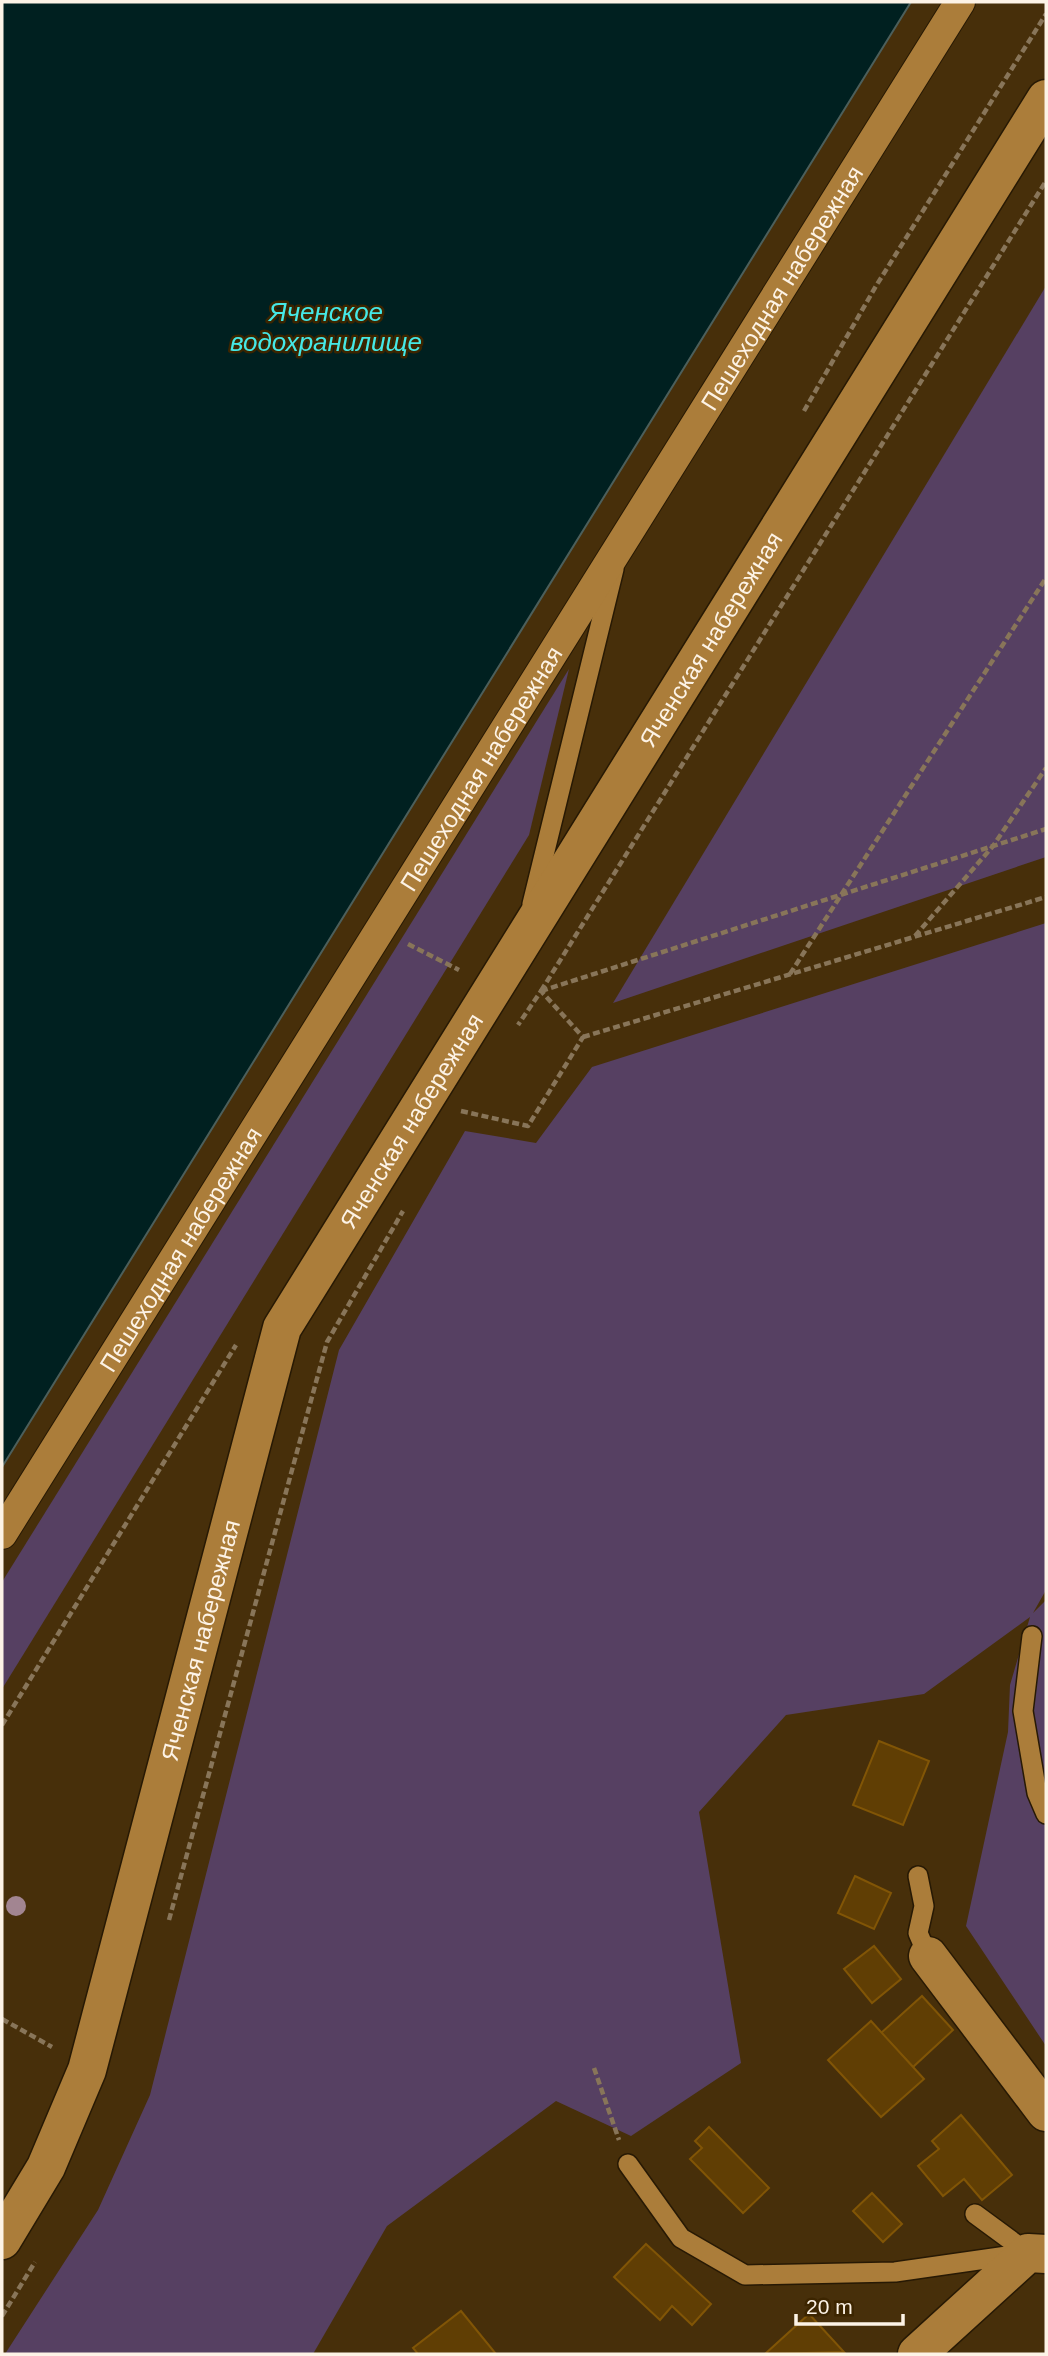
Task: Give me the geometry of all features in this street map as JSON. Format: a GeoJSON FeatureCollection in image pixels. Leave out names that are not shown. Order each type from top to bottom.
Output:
{"type":"FeatureCollection","features":[{"type":"Feature","properties":{"kind":"street","name":"Пешеходная набережная"},"geometry":{"type":"LineString","coordinates":[[2,1534],[960,2]]}},
{"type":"Feature","properties":{"kind":"street","name":"Яченская набережная"},"geometry":{"type":"LineString","coordinates":[[2,2239],[46,2167],[87,2070],[282,1328],[1046,99]]}},
{"type":"Feature","properties":{"kind":"street"},"geometry":{"type":"LineString","coordinates":[[928,1956],[1046,2112]]}},
{"type":"Feature","properties":{"kind":"street"},"geometry":{"type":"LineString","coordinates":[[917,2354],[1037,2253]]}},
{"type":"Feature","properties":{"kind":"lane"},"geometry":{"type":"LineString","coordinates":[[525,938],[620,545]]}},
{"type":"Feature","properties":{"kind":"lane"},"geometry":{"type":"LineString","coordinates":[[1032,1636],[1023,1711],[1037,1793],[1046,1814]]}},
{"type":"Feature","properties":{"kind":"lane"},"geometry":{"type":"LineString","coordinates":[[918,1877],[924,1906],[918,1933],[928,1956]]}},
{"type":"Feature","properties":{"kind":"lane"},"geometry":{"type":"LineString","coordinates":[[628,2164],[681,2238],[745,2275],[895,2272],[1037,2253]]}},
{"type":"Feature","properties":{"kind":"lane"},"geometry":{"type":"LineString","coordinates":[[975,2214],[1037,2253]]}},
{"type":"Feature","properties":{"kind":"path"},"geometry":{"type":"LineString","coordinates":[[514,1032],[1046,181]]}},
{"type":"Feature","properties":{"kind":"path"},"geometry":{"type":"LineString","coordinates":[[789,975],[1046,578]]}},
{"type":"Feature","properties":{"kind":"path"},"geometry":{"type":"LineString","coordinates":[[915,937],[993,846],[1046,768]]}},
{"type":"Feature","properties":{"kind":"path"},"geometry":{"type":"LineString","coordinates":[[541,991],[1046,829]]}},
{"type":"Feature","properties":{"kind":"path"},"geometry":{"type":"LineString","coordinates":[[461,1111],[528,1125],[583,1037],[1046,897]]}},
{"type":"Feature","properties":{"kind":"path"},"geometry":{"type":"LineString","coordinates":[[379,929],[463,972]]}},
{"type":"Feature","properties":{"kind":"path"},"geometry":{"type":"LineString","coordinates":[[541,991],[583,1037]]}},
{"type":"Feature","properties":{"kind":"path"},"geometry":{"type":"LineString","coordinates":[[454,1123],[467,1101]]}},
{"type":"Feature","properties":{"kind":"path"},"geometry":{"type":"LineString","coordinates":[[167,1926],[327,1342],[407,1203]]}},
{"type":"Feature","properties":{"kind":"path"},"geometry":{"type":"LineString","coordinates":[[2,1725],[241,1338]]}},
{"type":"Feature","properties":{"kind":"path"},"geometry":{"type":"LineString","coordinates":[[2,2019],[52,2047]]}},
{"type":"Feature","properties":{"kind":"path"},"geometry":{"type":"LineString","coordinates":[[594,2068],[628,2164]]}},
{"type":"Feature","properties":{"kind":"path"},"geometry":{"type":"LineString","coordinates":[[2,2316],[38,2257]]}},
{"type":"Feature","properties":{"kind":"shaded area"},"geometry":{"type":"Polygon","coordinates":[[[1046,286],[1046,857],[613,1003],[1046,286]]]}},
{"type":"Feature","properties":{"kind":"shaded area"},"geometry":{"type":"Polygon","coordinates":[[[569,669],[529,835],[2,1689],[2,1582],[569,669]]]}},
{"type":"Feature","properties":{"kind":"shaded area"},"geometry":{"type":"Polygon","coordinates":[[[1046,923],[1046,1590],[1033,1613],[1046,1600],[1046,2046],[966,1926],[1008,1732],[1010,1685],[1030,1617],[924,1694],[786,1715],[699,1812],[741,2063],[631,2136],[556,2101],[387,2226],[313,2354],[5,2354],[98,2210],[150,2095],[339,1350],[465,1131],[536,1143],[592,1067],[1046,923]]]}},
{"type":"Feature","properties":{"kind":"water","name":"Яченское водохранилище"},"geometry":{"type":"Polygon","coordinates":[[[2,2],[911,2],[2,1467],[2,2]]]}},
{"type":"Feature","properties":{"kind":"building"},"geometry":{"type":"Polygon","coordinates":[[[879,1741],[929,1761],[903,1825],[853,1805],[879,1741]]]}},
{"type":"Feature","properties":{"kind":"building"},"geometry":{"type":"Polygon","coordinates":[[[855,1876],[891,1893],[874,1929],[838,1913],[855,1876]]]}},
{"type":"Feature","properties":{"kind":"building"},"geometry":{"type":"Polygon","coordinates":[[[874,1946],[901,1979],[872,2003],[844,1969],[874,1946]]]}},
{"type":"Feature","properties":{"kind":"building"},"geometry":{"type":"Polygon","coordinates":[[[922,1996],[953,2030],[913,2067],[881,2033],[922,1996]]]}},
{"type":"Feature","properties":{"kind":"building"},"geometry":{"type":"Polygon","coordinates":[[[871,2021],[924,2079],[881,2117],[828,2060],[871,2021]]]}},
{"type":"Feature","properties":{"kind":"building"},"geometry":{"type":"Polygon","coordinates":[[[961,2115],[1012,2175],[982,2200],[964,2179],[943,2196],[918,2166],[939,2149],[932,2141],[961,2115]]]}},
{"type":"Feature","properties":{"kind":"building"},"geometry":{"type":"Polygon","coordinates":[[[709,2127],[769,2188],[743,2213],[690,2159],[702,2148],[695,2141],[709,2127]]]}},
{"type":"Feature","properties":{"kind":"building"},"geometry":{"type":"Polygon","coordinates":[[[872,2193],[902,2224],[883,2242],[853,2211],[872,2193]]]}},
{"type":"Feature","properties":{"kind":"building"},"geometry":{"type":"Polygon","coordinates":[[[646,2244],[711,2304],[692,2325],[672,2306],[660,2320],[614,2277],[646,2244]]]}},
{"type":"Feature","properties":{"kind":"building"},"geometry":{"type":"Polygon","coordinates":[[[461,2311],[496,2354],[418,2354],[413,2348],[461,2311]]]}},
{"type":"Feature","properties":{"kind":"building"},"geometry":{"type":"Polygon","coordinates":[[[809,2314],[844,2352],[765,2354],[809,2314]]]}}]}
